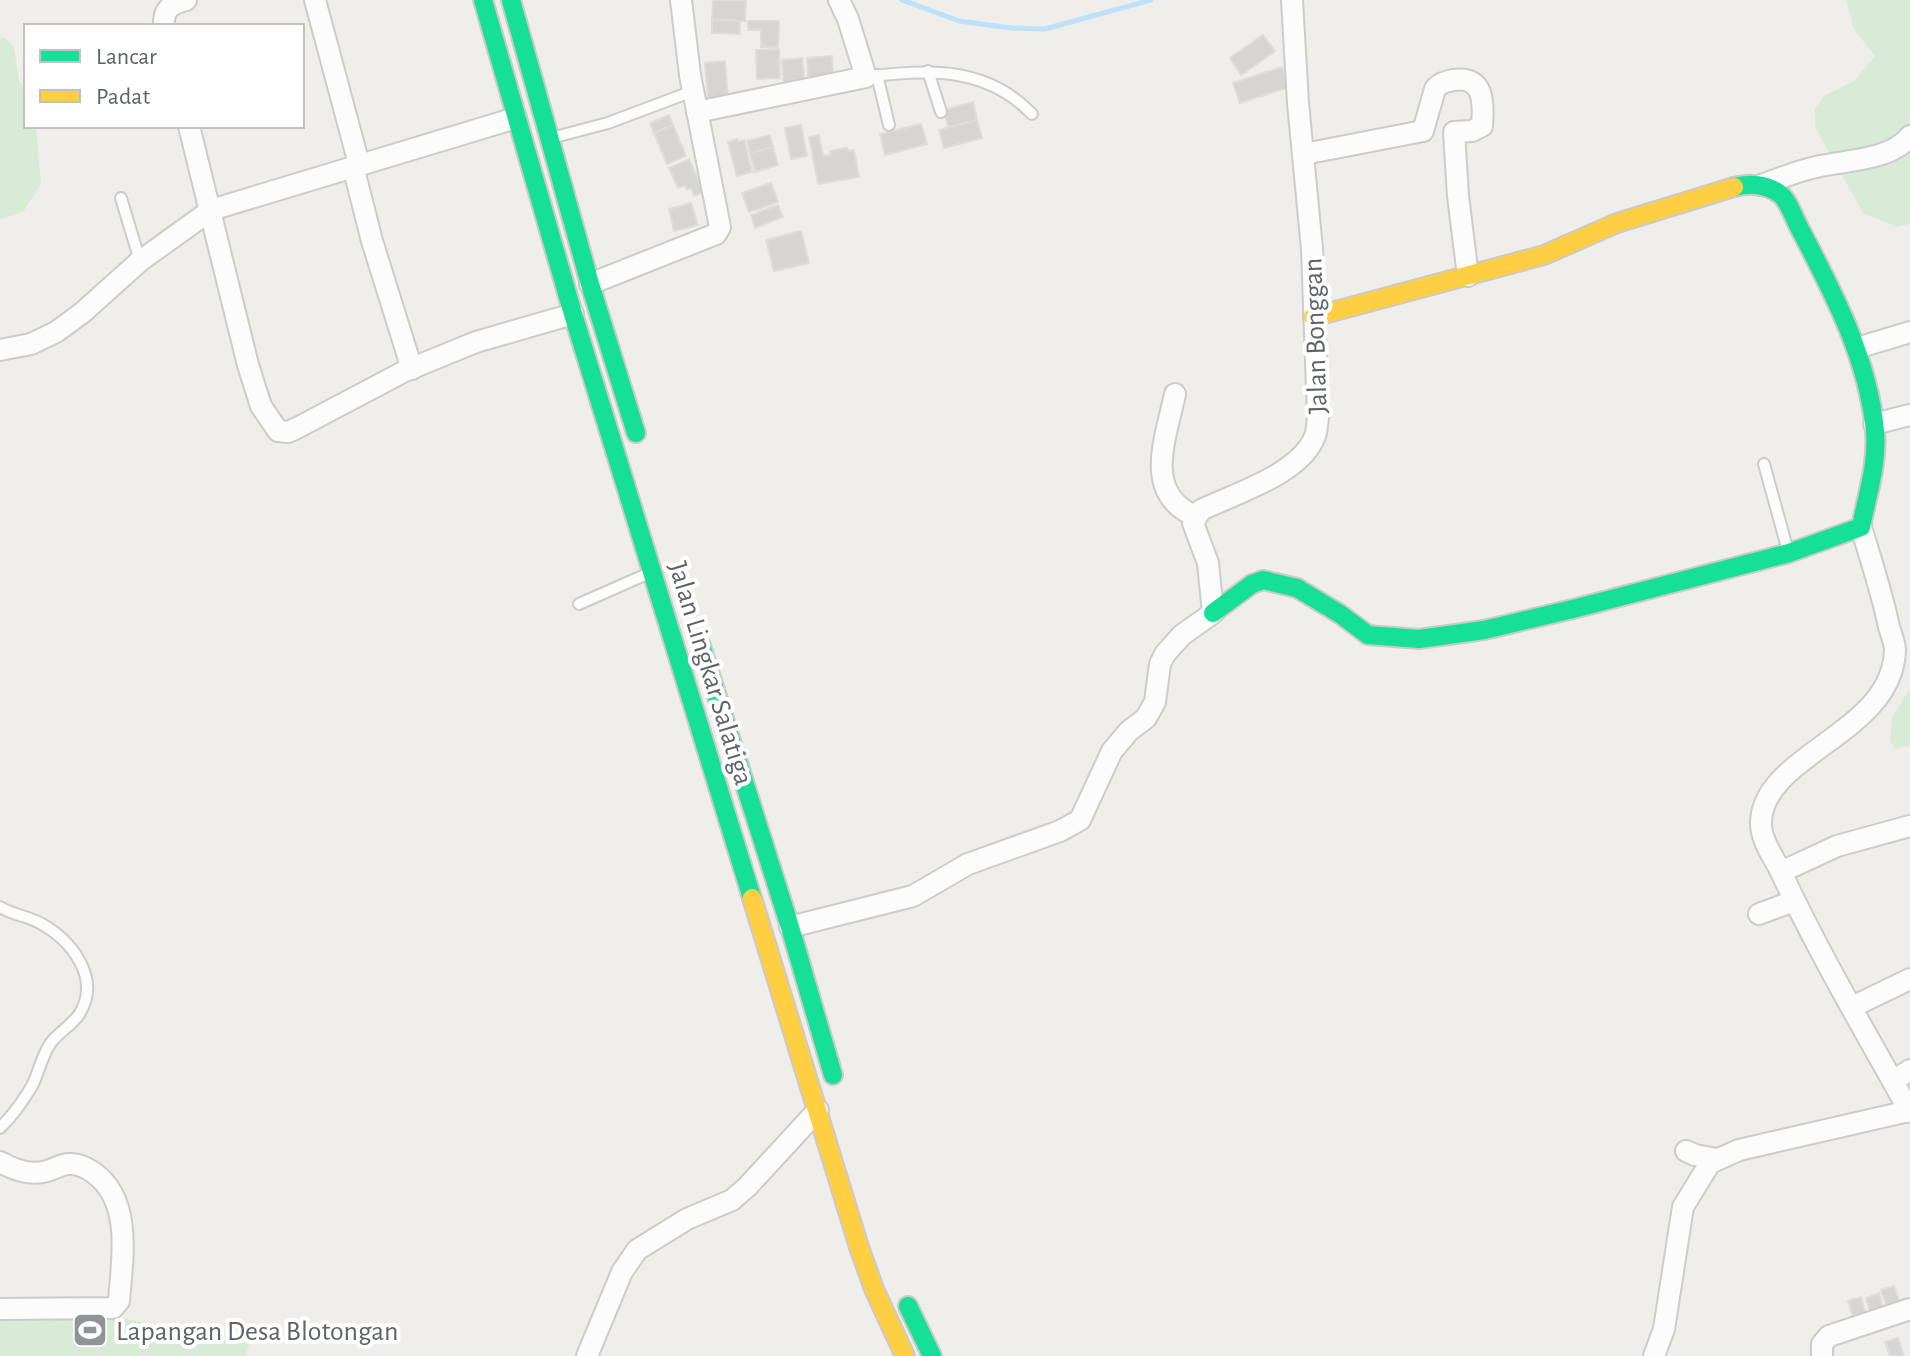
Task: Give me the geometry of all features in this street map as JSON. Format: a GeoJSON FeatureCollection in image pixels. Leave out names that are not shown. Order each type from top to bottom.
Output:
{"type":"FeatureCollection","features":[{"type":"Feature","properties":{"kind":"main road","name":"Jalan Lingkar Salatiga"},"geometry":{"type":"LineString","coordinates":[[483,0],[573,314],[792,1027],[874,1289],[905,1356]]}},
{"type":"Feature","properties":{"kind":"main road"},"geometry":{"type":"LineString","coordinates":[[511,0],[590,284],[643,457]]}},
{"type":"Feature","properties":{"kind":"main road"},"geometry":{"type":"LineString","coordinates":[[1213,613],[1252,584],[1263,580],[1297,588],[1368,635],[1419,639],[1484,630],[1543,616],[1789,553],[1861,527],[1872,477],[1874,424],[1857,348],[1782,195],[1761,185],[1741,185],[1713,191],[1617,223],[1544,255],[1313,317]]}},
{"type":"Feature","properties":{"kind":"main road","name":"Jalan Lingkar Salatiga"},"geometry":{"type":"LineString","coordinates":[[693,622],[790,927],[837,1092]]}},
{"type":"Feature","properties":{"kind":"main road"},"geometry":{"type":"LineString","coordinates":[[792,1027],[817,1020]]}},
{"type":"Feature","properties":{"kind":"main road"},"geometry":{"type":"LineString","coordinates":[[899,1285],[932,1356]]}},
{"type":"Feature","properties":{"kind":"street"},"geometry":{"type":"LineString","coordinates":[[164,24],[166,10],[186,0]]}},
{"type":"Feature","properties":{"kind":"street"},"geometry":{"type":"LineString","coordinates":[[315,0],[356,165],[366,222],[412,369]]}},
{"type":"Feature","properties":{"kind":"street"},"geometry":{"type":"LineString","coordinates":[[590,284],[716,234],[720,222],[693,91],[681,0]]}},
{"type":"Feature","properties":{"kind":"street"},"geometry":{"type":"LineString","coordinates":[[697,112],[871,76],[839,0]]}},
{"type":"Feature","properties":{"kind":"street","name":"Jalan Bonggan"},"geometry":{"type":"LineString","coordinates":[[1195,516],[1201,510],[1275,475],[1307,450],[1318,418],[1312,249],[1292,0]]}},
{"type":"Feature","properties":{"kind":"street"},"geometry":{"type":"LineString","coordinates":[[1304,154],[1423,131],[1472,131],[1482,126],[1479,88],[1469,79],[1439,84],[1423,131]]}},
{"type":"Feature","properties":{"kind":"street"},"geometry":{"type":"LineString","coordinates":[[0,350],[31,344],[56,332],[140,261],[211,210],[516,118]]}},
{"type":"Feature","properties":{"kind":"street"},"geometry":{"type":"LineString","coordinates":[[190,128],[248,365],[261,406],[274,428],[282,432],[297,428],[412,369],[476,342],[573,314]]}},
{"type":"Feature","properties":{"kind":"street"},"geometry":{"type":"LineString","coordinates":[[1454,132],[1468,276]]}},
{"type":"Feature","properties":{"kind":"street"},"geometry":{"type":"LineString","coordinates":[[1761,185],[1814,167],[1869,157],[1903,145],[1910,136]]}},
{"type":"Feature","properties":{"kind":"street"},"geometry":{"type":"LineString","coordinates":[[1857,348],[1910,332]]}},
{"type":"Feature","properties":{"kind":"street"},"geometry":{"type":"LineString","coordinates":[[790,927],[913,896],[968,864],[1060,831],[1080,820],[1112,751],[1129,731],[1146,718],[1155,702],[1160,664],[1165,654],[1182,635],[1213,613],[1208,563],[1193,523],[1195,516],[1174,503],[1163,483],[1161,468],[1175,394]]}},
{"type":"Feature","properties":{"kind":"street"},"geometry":{"type":"LineString","coordinates":[[1874,424],[1910,415]]}},
{"type":"Feature","properties":{"kind":"street"},"geometry":{"type":"LineString","coordinates":[[1654,1356],[1664,1329],[1683,1207],[1710,1163],[1739,1150],[1910,1112],[1902,1076],[1852,1007],[1762,835],[1764,807],[1771,793],[1796,768],[1871,706],[1883,691],[1895,650],[1861,527]]}},
{"type":"Feature","properties":{"kind":"street"},"geometry":{"type":"LineString","coordinates":[[1781,872],[1837,846],[1910,826]]}},
{"type":"Feature","properties":{"kind":"street"},"geometry":{"type":"LineString","coordinates":[[1759,914],[1794,901]]}},
{"type":"Feature","properties":{"kind":"street"},"geometry":{"type":"LineString","coordinates":[[1852,1007],[1910,979]]}},
{"type":"Feature","properties":{"kind":"street"},"geometry":{"type":"LineString","coordinates":[[587,1356],[622,1272],[637,1250],[687,1219],[732,1200],[818,1110]]}},
{"type":"Feature","properties":{"kind":"street"},"geometry":{"type":"LineString","coordinates":[[1686,1151],[1717,1159]]}},
{"type":"Feature","properties":{"kind":"street"},"geometry":{"type":"LineString","coordinates":[[0,1162],[31,1174],[70,1164],[91,1171],[110,1190],[118,1209],[122,1252],[119,1301],[113,1308],[0,1309]]}},
{"type":"Feature","properties":{"kind":"street"},"geometry":{"type":"LineString","coordinates":[[1822,1356],[1822,1344],[1829,1336],[1910,1309]]}},
{"type":"Feature","properties":{"kind":"lane"},"geometry":{"type":"LineString","coordinates":[[928,71],[941,112]]}},
{"type":"Feature","properties":{"kind":"lane"},"geometry":{"type":"LineString","coordinates":[[889,125],[871,76],[928,71],[956,73],[982,80],[1020,102],[1032,114]]}},
{"type":"Feature","properties":{"kind":"lane"},"geometry":{"type":"LineString","coordinates":[[550,138],[608,123],[693,91]]}},
{"type":"Feature","properties":{"kind":"lane"},"geometry":{"type":"LineString","coordinates":[[121,198],[140,261]]}},
{"type":"Feature","properties":{"kind":"lane"},"geometry":{"type":"LineString","coordinates":[[1764,464],[1789,553]]}},
{"type":"Feature","properties":{"kind":"lane"},"geometry":{"type":"LineString","coordinates":[[579,604],[652,571]]}},
{"type":"Feature","properties":{"kind":"lane"},"geometry":{"type":"LineString","coordinates":[[0,907],[36,921],[60,935],[79,961],[87,988],[79,1014],[48,1047],[33,1083],[0,1128]]}},
{"type":"Feature","properties":{"kind":"green space"},"geometry":{"type":"Polygon","coordinates":[[[1846,0],[1910,0],[1910,224],[1897,227],[1863,213],[1815,127],[1815,109],[1824,96],[1854,81],[1875,56],[1854,29],[1846,0]]]}},
{"type":"Feature","properties":{"kind":"green space"},"geometry":{"type":"Polygon","coordinates":[[[5,38],[14,47],[19,81],[24,87],[24,128],[36,128],[41,184],[23,212],[0,219],[0,39],[5,38]]]}},
{"type":"Feature","properties":{"kind":"green space"},"geometry":{"type":"Polygon","coordinates":[[[1910,689],[1910,746],[1896,749],[1890,741],[1892,717],[1910,689]]]}},
{"type":"Feature","properties":{"kind":"green space","name":"Lapangan Desa Blotongan"},"geometry":{"type":"Polygon","coordinates":[[[0,1310],[112,1316],[249,1344],[246,1356],[0,1356],[0,1310]]]}},
{"type":"Feature","properties":{"kind":"building"},"geometry":{"type":"Polygon","coordinates":[[[713,0],[746,0],[745,21],[712,20],[713,0]]]}},
{"type":"Feature","properties":{"kind":"building"},"geometry":{"type":"Polygon","coordinates":[[[712,20],[740,21],[740,34],[712,33],[712,20]]]}},
{"type":"Feature","properties":{"kind":"building"},"geometry":{"type":"Polygon","coordinates":[[[748,21],[779,21],[778,47],[761,47],[761,30],[748,30],[748,21]]]}},
{"type":"Feature","properties":{"kind":"building"},"geometry":{"type":"Polygon","coordinates":[[[1263,35],[1275,51],[1241,75],[1230,58],[1263,35]]]}},
{"type":"Feature","properties":{"kind":"building"},"geometry":{"type":"Polygon","coordinates":[[[779,49],[780,78],[757,79],[756,50],[779,49]]]}},
{"type":"Feature","properties":{"kind":"building"},"geometry":{"type":"Polygon","coordinates":[[[832,56],[833,82],[808,83],[807,58],[832,56]]]}},
{"type":"Feature","properties":{"kind":"building"},"geometry":{"type":"Polygon","coordinates":[[[802,58],[805,84],[784,86],[782,60],[802,58]]]}},
{"type":"Feature","properties":{"kind":"building"},"geometry":{"type":"Polygon","coordinates":[[[725,61],[728,97],[708,99],[705,63],[725,61]]]}},
{"type":"Feature","properties":{"kind":"building"},"geometry":{"type":"Polygon","coordinates":[[[1282,67],[1289,87],[1240,103],[1233,83],[1282,67]]]}},
{"type":"Feature","properties":{"kind":"building"},"geometry":{"type":"Polygon","coordinates":[[[973,102],[977,120],[948,127],[944,110],[973,102]]]}},
{"type":"Feature","properties":{"kind":"building"},"geometry":{"type":"Polygon","coordinates":[[[669,115],[673,125],[654,133],[650,123],[669,115]]]}},
{"type":"Feature","properties":{"kind":"building"},"geometry":{"type":"Polygon","coordinates":[[[977,120],[982,138],[944,148],[939,130],[977,120]]]}},
{"type":"Feature","properties":{"kind":"building"},"geometry":{"type":"Polygon","coordinates":[[[921,124],[927,144],[885,155],[880,134],[921,124]]]}},
{"type":"Feature","properties":{"kind":"building"},"geometry":{"type":"Polygon","coordinates":[[[673,125],[686,156],[667,164],[654,133],[673,125]]]}},
{"type":"Feature","properties":{"kind":"building"},"geometry":{"type":"Polygon","coordinates":[[[801,125],[807,156],[791,159],[785,128],[801,125]]]}},
{"type":"Feature","properties":{"kind":"building"},"geometry":{"type":"Polygon","coordinates":[[[770,135],[773,147],[750,153],[747,141],[770,135]]]}},
{"type":"Feature","properties":{"kind":"building"},"geometry":{"type":"Polygon","coordinates":[[[819,135],[823,156],[831,155],[830,151],[854,150],[859,177],[818,184],[809,137],[819,135]]]}},
{"type":"Feature","properties":{"kind":"building"},"geometry":{"type":"Polygon","coordinates":[[[737,139],[738,142],[744,140],[752,172],[737,176],[728,142],[737,139]]]}},
{"type":"Feature","properties":{"kind":"building"},"geometry":{"type":"Polygon","coordinates":[[[773,147],[778,165],[755,172],[750,153],[773,147]]]}},
{"type":"Feature","properties":{"kind":"building"},"geometry":{"type":"Polygon","coordinates":[[[689,159],[703,192],[694,196],[691,188],[687,189],[685,185],[678,188],[669,168],[689,159]]]}},
{"type":"Feature","properties":{"kind":"building"},"geometry":{"type":"Polygon","coordinates":[[[771,183],[778,202],[749,212],[742,193],[771,183]]]}},
{"type":"Feature","properties":{"kind":"building"},"geometry":{"type":"Polygon","coordinates":[[[691,203],[698,225],[674,231],[669,209],[691,203]]]}},
{"type":"Feature","properties":{"kind":"building"},"geometry":{"type":"Polygon","coordinates":[[[778,205],[783,217],[755,228],[751,215],[778,205]]]}},
{"type":"Feature","properties":{"kind":"building"},"geometry":{"type":"Polygon","coordinates":[[[801,231],[809,263],[774,271],[766,240],[801,231]]]}},
{"type":"Feature","properties":{"kind":"building"},"geometry":{"type":"Polygon","coordinates":[[[1894,1286],[1901,1306],[1888,1310],[1881,1290],[1894,1286]]]}},
{"type":"Feature","properties":{"kind":"building"},"geometry":{"type":"Polygon","coordinates":[[[1879,1293],[1885,1314],[1872,1317],[1866,1298],[1879,1293]]]}},
{"type":"Feature","properties":{"kind":"building"},"geometry":{"type":"Polygon","coordinates":[[[1861,1297],[1867,1317],[1854,1321],[1848,1301],[1861,1297]]]}},
{"type":"Feature","properties":{"kind":"building"},"geometry":{"type":"Polygon","coordinates":[[[1898,1338],[1904,1356],[1890,1356],[1885,1342],[1898,1338]]]}},
{"type":"Feature","properties":{"kind":"waterway"},"geometry":{"type":"LineString","coordinates":[[902,0],[959,21],[1045,29],[1151,0]]}},
{"type":"Feature","properties":{"kind":"traffic: fast"},"geometry":{"type":"LineString","coordinates":[[483,0],[573,314],[752,898]]}},
{"type":"Feature","properties":{"kind":"traffic: fast"},"geometry":{"type":"LineString","coordinates":[[511,0],[590,284],[636,433]]}},
{"type":"Feature","properties":{"kind":"traffic: fast"},"geometry":{"type":"LineString","coordinates":[[1213,613],[1252,584],[1263,580],[1297,588],[1368,635],[1419,639],[1484,630],[1573,609],[1789,553],[1861,527],[1876,443],[1865,378],[1848,328],[1783,197],[1764,186],[1734,187]]}},
{"type":"Feature","properties":{"kind":"traffic: fast"},"geometry":{"type":"LineString","coordinates":[[701,646],[790,927],[833,1075]]}},
{"type":"Feature","properties":{"kind":"traffic: fast"},"geometry":{"type":"LineString","coordinates":[[908,1306],[932,1356]]}},
{"type":"Feature","properties":{"kind":"traffic: slow"},"geometry":{"type":"LineString","coordinates":[[1313,317],[1544,255],[1617,223],[1734,187]]}},
{"type":"Feature","properties":{"kind":"traffic: slow"},"geometry":{"type":"LineString","coordinates":[[752,898],[859,1247],[874,1289],[905,1356]]}},
{"type":"Feature","properties":{"kind":"place","name":"Lapangan Desa Blotongan"},"geometry":{"type":"Point","coordinates":[90,1330]}}]}
